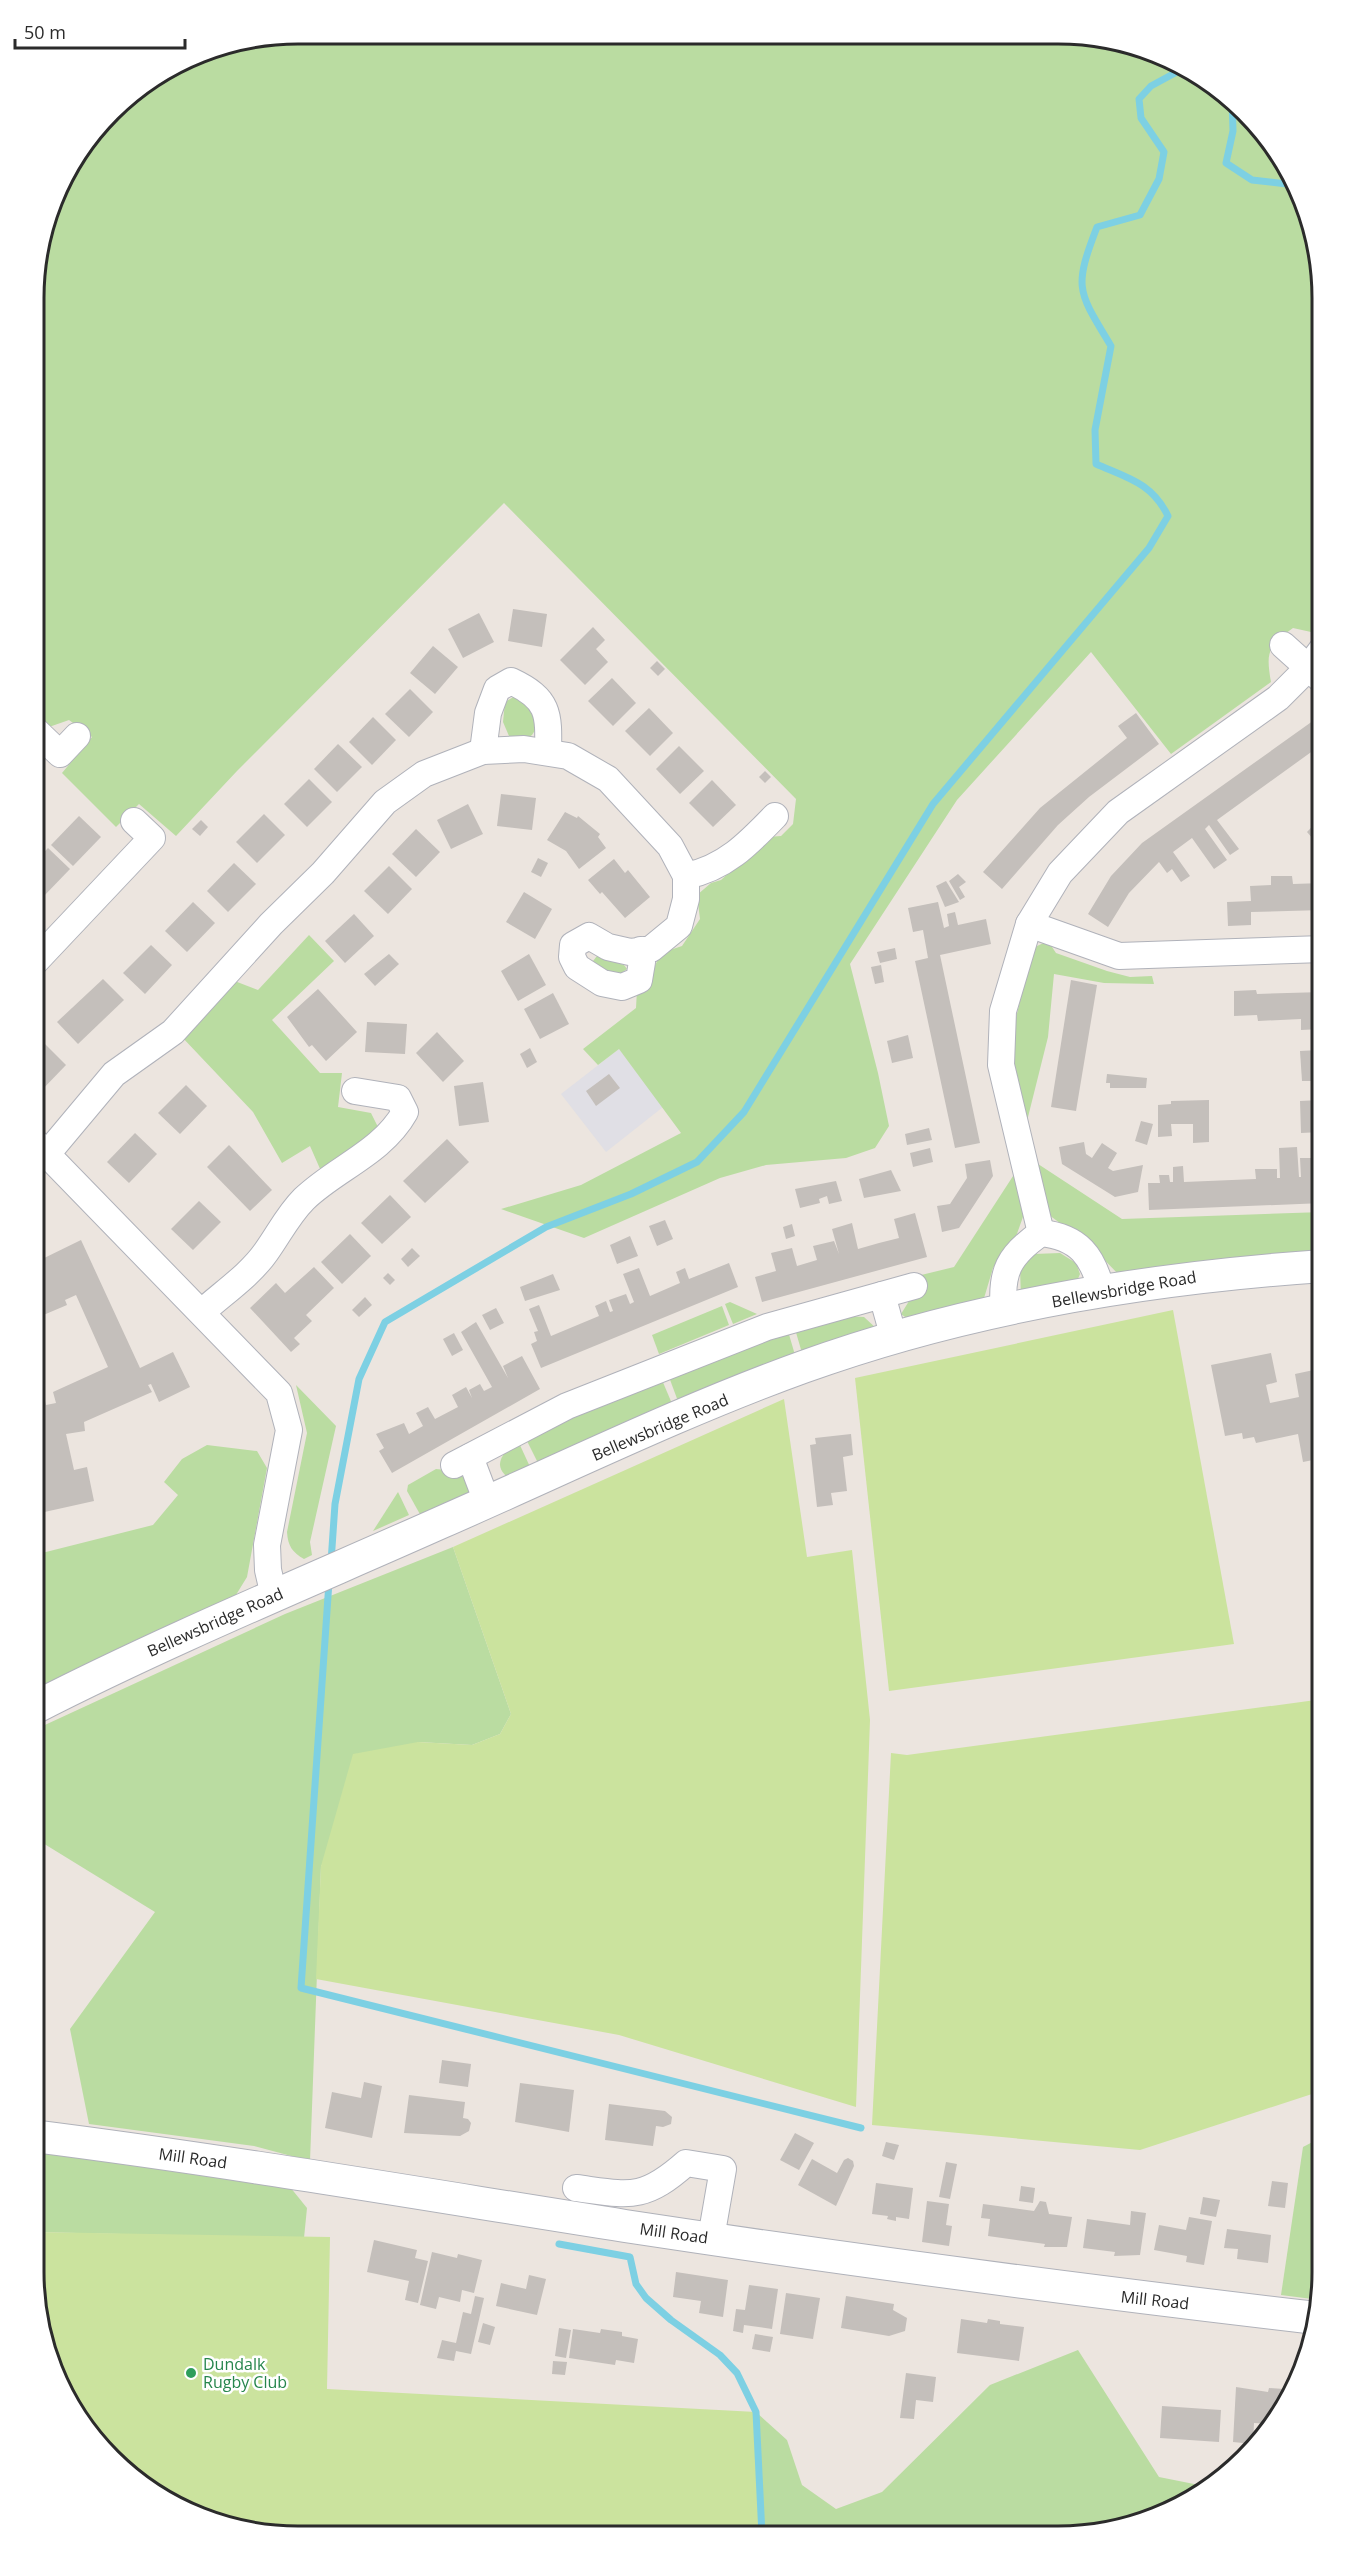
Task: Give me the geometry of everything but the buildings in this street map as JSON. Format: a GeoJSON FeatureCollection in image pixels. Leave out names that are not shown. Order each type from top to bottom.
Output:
{"type":"FeatureCollection","features":[{"type":"Feature","properties":{"kind":"street"},"geometry":{"type":"LineString","coordinates":[[1283,645],[1312,662]]}},
{"type":"Feature","properties":{"kind":"street"},"geometry":{"type":"LineString","coordinates":[[1041,1233],[1000,1065],[1003,1011],[1029,924],[1060,873],[1118,812],[1278,698],[1312,670]]}},
{"type":"Feature","properties":{"kind":"street"},"geometry":{"type":"LineString","coordinates":[[483,751],[488,713],[497,689],[511,681],[528,689],[543,702],[548,720],[548,752]]}},
{"type":"Feature","properties":{"kind":"street"},"geometry":{"type":"LineString","coordinates":[[44,739],[60,754],[77,736]]}},
{"type":"Feature","properties":{"kind":"street"},"geometry":{"type":"LineString","coordinates":[[44,1145],[114,1074],[173,1032],[271,924],[323,873],[385,802],[424,774],[483,751],[524,748],[568,756],[608,779],[670,846],[686,876],[686,899],[680,926],[651,949],[640,950]]}},
{"type":"Feature","properties":{"kind":"street"},"geometry":{"type":"LineString","coordinates":[[686,876],[719,865],[745,848],[775,816]]}},
{"type":"Feature","properties":{"kind":"street"},"geometry":{"type":"LineString","coordinates":[[44,952],[152,838],[134,821]]}},
{"type":"Feature","properties":{"kind":"street"},"geometry":{"type":"LineString","coordinates":[[1029,924],[1119,956],[1312,950]]}},
{"type":"Feature","properties":{"kind":"street"},"geometry":{"type":"LineString","coordinates":[[202,1312],[266,1253],[281,1226],[303,1201],[321,1184],[345,1170],[384,1139],[405,1112],[398,1098],[354,1091]]}},
{"type":"Feature","properties":{"kind":"street"},"geometry":{"type":"LineString","coordinates":[[44,1151],[279,1393],[289,1430],[267,1545],[268,1570],[274,1596]]}},
{"type":"Feature","properties":{"kind":"street"},"geometry":{"type":"LineString","coordinates":[[1004,1311],[1002,1291],[1006,1271],[1017,1250],[1041,1233],[1060,1235],[1082,1249],[1096,1267],[1102,1292]]}},
{"type":"Feature","properties":{"kind":"street","name":"Bellewsbridge Road"},"geometry":{"type":"LineString","coordinates":[[44,1703],[150,1651],[274,1596],[802,1367],[894,1338],[1004,1311],[1215,1274],[1312,1267]]}},
{"type":"Feature","properties":{"kind":"street"},"geometry":{"type":"LineString","coordinates":[[487,1502],[462,1461],[567,1406],[767,1327],[914,1286]]}},
{"type":"Feature","properties":{"kind":"street"},"geometry":{"type":"LineString","coordinates":[[882,1295],[894,1338]]}},
{"type":"Feature","properties":{"kind":"street","name":"Mill Road"},"geometry":{"type":"LineString","coordinates":[[44,2138],[252,2166],[711,2238],[1113,2295],[1308,2317]]}},
{"type":"Feature","properties":{"kind":"street"},"geometry":{"type":"LineString","coordinates":[[576,2188],[628,2195],[651,2189],[686,2163],[723,2169],[711,2238]]}},
{"type":"Feature","properties":{"kind":"shaded area"},"geometry":{"type":"Polygon","coordinates":[[[619,1049],[663,1107],[606,1152],[561,1094],[619,1049]]]}},
{"type":"Feature","properties":{"kind":"green space"},"geometry":{"type":"Polygon","coordinates":[[[281,44],[1075,44],[1108,48],[1140,57],[1171,70],[1200,86],[1226,106],[1250,130],[1270,156],[1293,200],[1308,248],[1312,281],[1312,632],[1293,628],[1284,634],[1270,651],[1271,682],[1171,754],[1091,652],[957,800],[850,964],[889,1126],[875,1148],[846,1158],[766,1165],[720,1178],[584,1238],[501,1209],[581,1185],[681,1133],[619,1049],[598,1065],[583,1049],[636,1008],[637,990],[651,974],[661,953],[682,946],[700,919],[697,895],[711,883],[721,880],[768,837],[781,836],[793,824],[796,799],[504,503],[237,771],[176,836],[139,804],[116,827],[62,773],[92,737],[69,720],[49,727],[44,724],[44,281],[48,248],[57,216],[70,185],[86,156],[106,130],[130,106],[156,86],[200,63],[248,48],[281,44]]]}},
{"type":"Feature","properties":{"kind":"green space"},"geometry":{"type":"Polygon","coordinates":[[[515,696],[528,700],[539,724],[532,735],[523,741],[509,736],[503,722],[505,702],[515,696]]]}},
{"type":"Feature","properties":{"kind":"green space"},"geometry":{"type":"Polygon","coordinates":[[[309,935],[334,961],[272,1020],[320,1073],[342,1073],[338,1107],[371,1113],[378,1127],[368,1140],[321,1171],[310,1146],[282,1163],[253,1112],[181,1036],[232,980],[258,990],[309,935]]]}},
{"type":"Feature","properties":{"kind":"green space"},"geometry":{"type":"Polygon","coordinates":[[[1048,941],[1056,953],[1130,977],[1152,976],[1154,984],[1104,983],[1054,974],[1048,1037],[1026,1125],[1013,1056],[1015,1022],[1031,954],[1037,946],[1048,941]]]}},
{"type":"Feature","properties":{"kind":"green space"},"geometry":{"type":"Polygon","coordinates":[[[597,956],[624,965],[627,969],[620,974],[594,968],[593,961],[597,956]]]}},
{"type":"Feature","properties":{"kind":"green space"},"geometry":{"type":"Polygon","coordinates":[[[1035,1162],[1122,1219],[1312,1212],[1312,1259],[1121,1277],[1090,1245],[1049,1215],[1035,1162]]]}},
{"type":"Feature","properties":{"kind":"green space"},"geometry":{"type":"Polygon","coordinates":[[[1015,1173],[1024,1214],[1014,1242],[993,1268],[982,1305],[912,1322],[901,1314],[914,1293],[913,1277],[954,1267],[1015,1173]]]}},
{"type":"Feature","properties":{"kind":"green space"},"geometry":{"type":"Polygon","coordinates":[[[1060,1253],[1076,1263],[1080,1274],[1075,1286],[1021,1298],[1020,1268],[1034,1254],[1060,1253]]]}},
{"type":"Feature","properties":{"kind":"green space"},"geometry":{"type":"Polygon","coordinates":[[[730,1302],[757,1314],[733,1324],[725,1304],[730,1302]]]}},
{"type":"Feature","properties":{"kind":"green space"},"geometry":{"type":"Polygon","coordinates":[[[722,1306],[729,1325],[659,1354],[652,1335],[722,1306]]]}},
{"type":"Feature","properties":{"kind":"green space"},"geometry":{"type":"Polygon","coordinates":[[[1173,1310],[1234,1644],[889,1691],[855,1378],[1173,1310]]]}},
{"type":"Feature","properties":{"kind":"green space"},"geometry":{"type":"Polygon","coordinates":[[[845,1316],[864,1317],[878,1330],[802,1353],[795,1329],[845,1316]]]}},
{"type":"Feature","properties":{"kind":"green space"},"geometry":{"type":"Polygon","coordinates":[[[788,1331],[795,1355],[679,1404],[669,1377],[788,1331]]]}},
{"type":"Feature","properties":{"kind":"green space"},"geometry":{"type":"Polygon","coordinates":[[[662,1380],[673,1406],[539,1465],[526,1439],[574,1415],[662,1380]]]}},
{"type":"Feature","properties":{"kind":"green space"},"geometry":{"type":"Polygon","coordinates":[[[296,1385],[336,1426],[310,1542],[312,1555],[304,1559],[291,1548],[287,1532],[307,1433],[296,1385]]]}},
{"type":"Feature","properties":{"kind":"green space"},"geometry":{"type":"Polygon","coordinates":[[[784,1399],[807,1557],[852,1550],[870,1720],[856,2107],[619,2035],[316,1979],[321,1866],[353,1754],[418,1742],[472,1745],[500,1734],[511,1714],[453,1547],[784,1399]]]}},
{"type":"Feature","properties":{"kind":"green space"},"geometry":{"type":"Polygon","coordinates":[[[519,1443],[531,1469],[509,1478],[501,1468],[501,1459],[508,1450],[519,1443]]]}},
{"type":"Feature","properties":{"kind":"green space"},"geometry":{"type":"Polygon","coordinates":[[[207,1445],[257,1451],[267,1468],[247,1577],[231,1603],[44,1686],[44,1552],[153,1525],[178,1495],[164,1482],[182,1459],[207,1445]]]}},
{"type":"Feature","properties":{"kind":"green space"},"geometry":{"type":"Polygon","coordinates":[[[436,1469],[462,1476],[469,1483],[469,1493],[421,1516],[407,1491],[408,1485],[436,1469]]]}},
{"type":"Feature","properties":{"kind":"green space"},"geometry":{"type":"Polygon","coordinates":[[[398,1492],[409,1515],[373,1531],[398,1492]]]}},
{"type":"Feature","properties":{"kind":"green space"},"geometry":{"type":"Polygon","coordinates":[[[453,1547],[511,1714],[500,1734],[472,1745],[418,1742],[321,1866],[310,2161],[254,2146],[89,2124],[70,2029],[155,1912],[44,1844],[44,1725],[285,1614],[453,1547]]]}},
{"type":"Feature","properties":{"kind":"green space"},"geometry":{"type":"Polygon","coordinates":[[[1312,1700],[1312,2094],[1140,2150],[872,2125],[891,1753],[907,1755],[1312,1700]]]}},
{"type":"Feature","properties":{"kind":"green space"},"geometry":{"type":"Polygon","coordinates":[[[1312,2142],[1311,2299],[1281,2295],[1303,2147],[1312,2142]]]}},
{"type":"Feature","properties":{"kind":"green space"},"geometry":{"type":"Polygon","coordinates":[[[44,2149],[286,2182],[307,2208],[304,2238],[44,2232],[44,2149]]]}},
{"type":"Feature","properties":{"kind":"green space","name":"Dundalk Rugby Club"},"geometry":{"type":"Polygon","coordinates":[[[44,2232],[330,2237],[327,2389],[756,2412],[762,2526],[297,2526],[232,2517],[200,2506],[156,2483],[130,2463],[106,2439],[86,2413],[63,2369],[48,2321],[44,2288],[44,2232]]]}},
{"type":"Feature","properties":{"kind":"green space"},"geometry":{"type":"Polygon","coordinates":[[[1078,2350],[1159,2477],[1197,2485],[1140,2512],[1108,2521],[1075,2525],[762,2526],[756,2412],[787,2440],[802,2485],[836,2509],[882,2492],[990,2385],[1078,2350]]]}},
{"type":"Feature","properties":{"kind":"waterway"},"geometry":{"type":"LineString","coordinates":[[331,1562],[335,1504],[359,1379],[385,1322],[546,1227],[631,1194],[697,1162],[744,1112],[933,804],[1149,548],[1168,516],[1162,505],[1147,489],[1129,478],[1096,464],[1095,430],[1111,346],[1086,301],[1082,277],[1084,264],[1097,227],[1140,215],[1159,179],[1164,152],[1141,118],[1139,99],[1151,86],[1176,73]]}},
{"type":"Feature","properties":{"kind":"waterway"},"geometry":{"type":"LineString","coordinates":[[1232,112],[1233,131],[1226,163],[1252,180],[1285,184]]}},
{"type":"Feature","properties":{"kind":"waterway"},"geometry":{"type":"LineString","coordinates":[[329,1582],[301,1988],[861,2128]]}},
{"type":"Feature","properties":{"kind":"waterway"},"geometry":{"type":"LineString","coordinates":[[559,2244],[630,2257],[636,2284],[646,2298],[671,2320],[720,2355],[737,2373],[756,2412],[762,2526]]}},
{"type":"Feature","properties":{"kind":"place","name":"Dundalk Rugby Club"},"geometry":{"type":"Point","coordinates":[191,2373]}}]}
